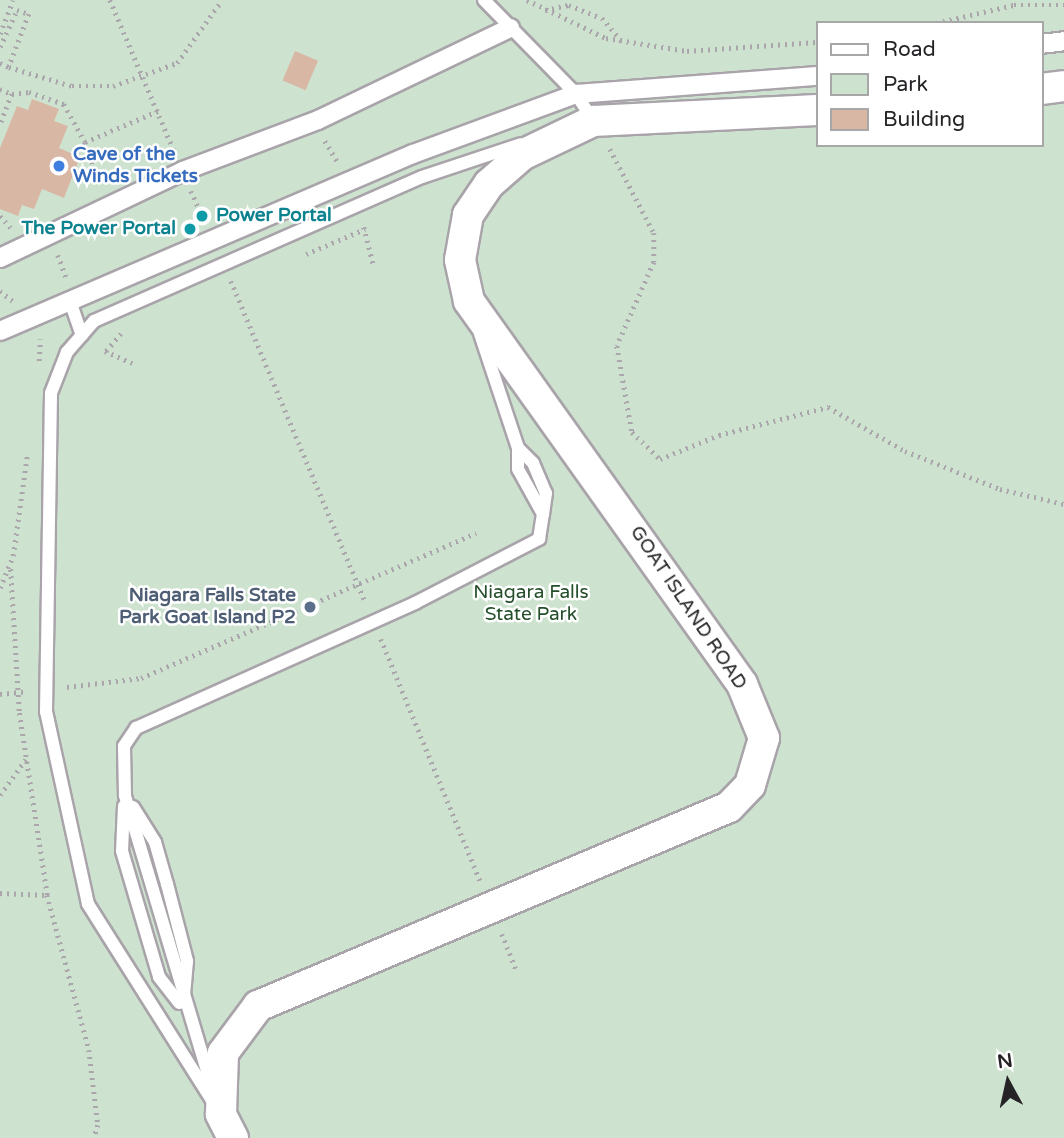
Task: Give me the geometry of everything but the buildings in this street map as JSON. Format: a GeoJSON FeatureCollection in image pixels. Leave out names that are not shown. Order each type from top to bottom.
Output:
{"type":"FeatureCollection","features":[{"type":"Feature","properties":{"kind":"street"},"geometry":{"type":"LineString","coordinates":[[0,258],[183,171],[318,120],[510,28]]}},
{"type":"Feature","properties":{"kind":"street"},"geometry":{"type":"LineString","coordinates":[[1043,44],[1064,41]]}},
{"type":"Feature","properties":{"kind":"street"},"geometry":{"type":"LineString","coordinates":[[0,331],[413,155],[576,94],[816,76]]}},
{"type":"Feature","properties":{"kind":"street"},"geometry":{"type":"LineString","coordinates":[[1043,89],[1064,86]]}},
{"type":"Feature","properties":{"kind":"street","name":"GOAT ISLAND ROAD"},"geometry":{"type":"LineString","coordinates":[[227,1126],[223,1054],[258,1006],[729,807],[750,785],[764,738],[741,684],[469,301],[460,260],[468,215],[489,184],[522,155],[593,121],[816,110]]}},
{"type":"Feature","properties":{"kind":"lane"},"geometry":{"type":"LineString","coordinates":[[227,1126],[88,904],[46,712],[51,393],[67,352],[94,321],[422,177],[593,121],[576,94],[484,0]]}},
{"type":"Feature","properties":{"kind":"lane"},"geometry":{"type":"LineString","coordinates":[[70,301],[82,335]]}},
{"type":"Feature","properties":{"kind":"lane"},"geometry":{"type":"LineString","coordinates":[[227,1126],[183,1009],[125,795],[124,746],[135,728],[530,547],[539,539],[543,514],[518,469],[518,448],[469,301]]}},
{"type":"Feature","properties":{"kind":"path"},"geometry":{"type":"LineString","coordinates":[[0,34],[13,0]]}},
{"type":"Feature","properties":{"kind":"path"},"geometry":{"type":"LineString","coordinates":[[110,0],[199,209]]}},
{"type":"Feature","properties":{"kind":"path"},"geometry":{"type":"LineString","coordinates":[[0,63],[72,86],[145,79],[177,63],[222,0]]}},
{"type":"Feature","properties":{"kind":"path"},"geometry":{"type":"LineString","coordinates":[[527,0],[544,10],[622,40],[687,51],[816,42]]}},
{"type":"Feature","properties":{"kind":"path"},"geometry":{"type":"LineString","coordinates":[[945,21],[1014,5],[1064,5]]}},
{"type":"Feature","properties":{"kind":"path"},"geometry":{"type":"LineString","coordinates":[[544,10],[580,9],[602,18],[622,40]]}},
{"type":"Feature","properties":{"kind":"path"},"geometry":{"type":"LineString","coordinates":[[0,47],[17,10],[29,13],[9,67]]}},
{"type":"Feature","properties":{"kind":"path"},"geometry":{"type":"LineString","coordinates":[[0,89],[12,94],[29,92],[64,104],[85,142],[108,206]]}},
{"type":"Feature","properties":{"kind":"path"},"geometry":{"type":"LineString","coordinates":[[0,125],[12,94]]}},
{"type":"Feature","properties":{"kind":"path"},"geometry":{"type":"LineString","coordinates":[[85,142],[158,111]]}},
{"type":"Feature","properties":{"kind":"path"},"geometry":{"type":"LineString","coordinates":[[593,121],[654,233],[654,262],[617,346],[632,432],[660,459],[719,435],[828,407],[905,451],[1000,489],[1064,505]]}},
{"type":"Feature","properties":{"kind":"path"},"geometry":{"type":"LineString","coordinates":[[362,218],[373,264]]}},
{"type":"Feature","properties":{"kind":"path"},"geometry":{"type":"LineString","coordinates":[[228,274],[364,600]]}},
{"type":"Feature","properties":{"kind":"path"},"geometry":{"type":"LineString","coordinates":[[0,291],[30,318],[41,347],[38,373]]}},
{"type":"Feature","properties":{"kind":"path"},"geometry":{"type":"LineString","coordinates":[[27,452],[10,565],[27,759],[47,895],[89,1050],[98,1125],[94,1138]]}},
{"type":"Feature","properties":{"kind":"path"},"geometry":{"type":"LineString","coordinates":[[68,687],[141,678],[476,533]]}},
{"type":"Feature","properties":{"kind":"path"},"geometry":{"type":"LineString","coordinates":[[0,588],[10,565]]}},
{"type":"Feature","properties":{"kind":"path"},"geometry":{"type":"LineString","coordinates":[[378,631],[473,864]]}},
{"type":"Feature","properties":{"kind":"path"},"geometry":{"type":"LineString","coordinates":[[0,795],[27,759]]}},
{"type":"Feature","properties":{"kind":"path"},"geometry":{"type":"LineString","coordinates":[[0,893],[47,895]]}},
{"type":"Feature","properties":{"kind":"path"},"geometry":{"type":"LineString","coordinates":[[492,908],[517,972]]}},
{"type":"Feature","properties":{"kind":"green space","name":"Niagara Falls State Park"},"geometry":{"type":"Polygon","coordinates":[[[0,0],[1064,0],[1064,1138],[0,1138],[0,0]]]}},
{"type":"Feature","properties":{"kind":"place","name":"Cave of the Winds Tickets"},"geometry":{"type":"Point","coordinates":[59,166]}},
{"type":"Feature","properties":{"kind":"place","name":"Power Portal"},"geometry":{"type":"Point","coordinates":[202,216]}},
{"type":"Feature","properties":{"kind":"place","name":"The Power Portal"},"geometry":{"type":"Point","coordinates":[190,229]}},
{"type":"Feature","properties":{"kind":"place","name":"Niagara Falls State Park Goat Island P2"},"geometry":{"type":"Point","coordinates":[310,607]}}]}
